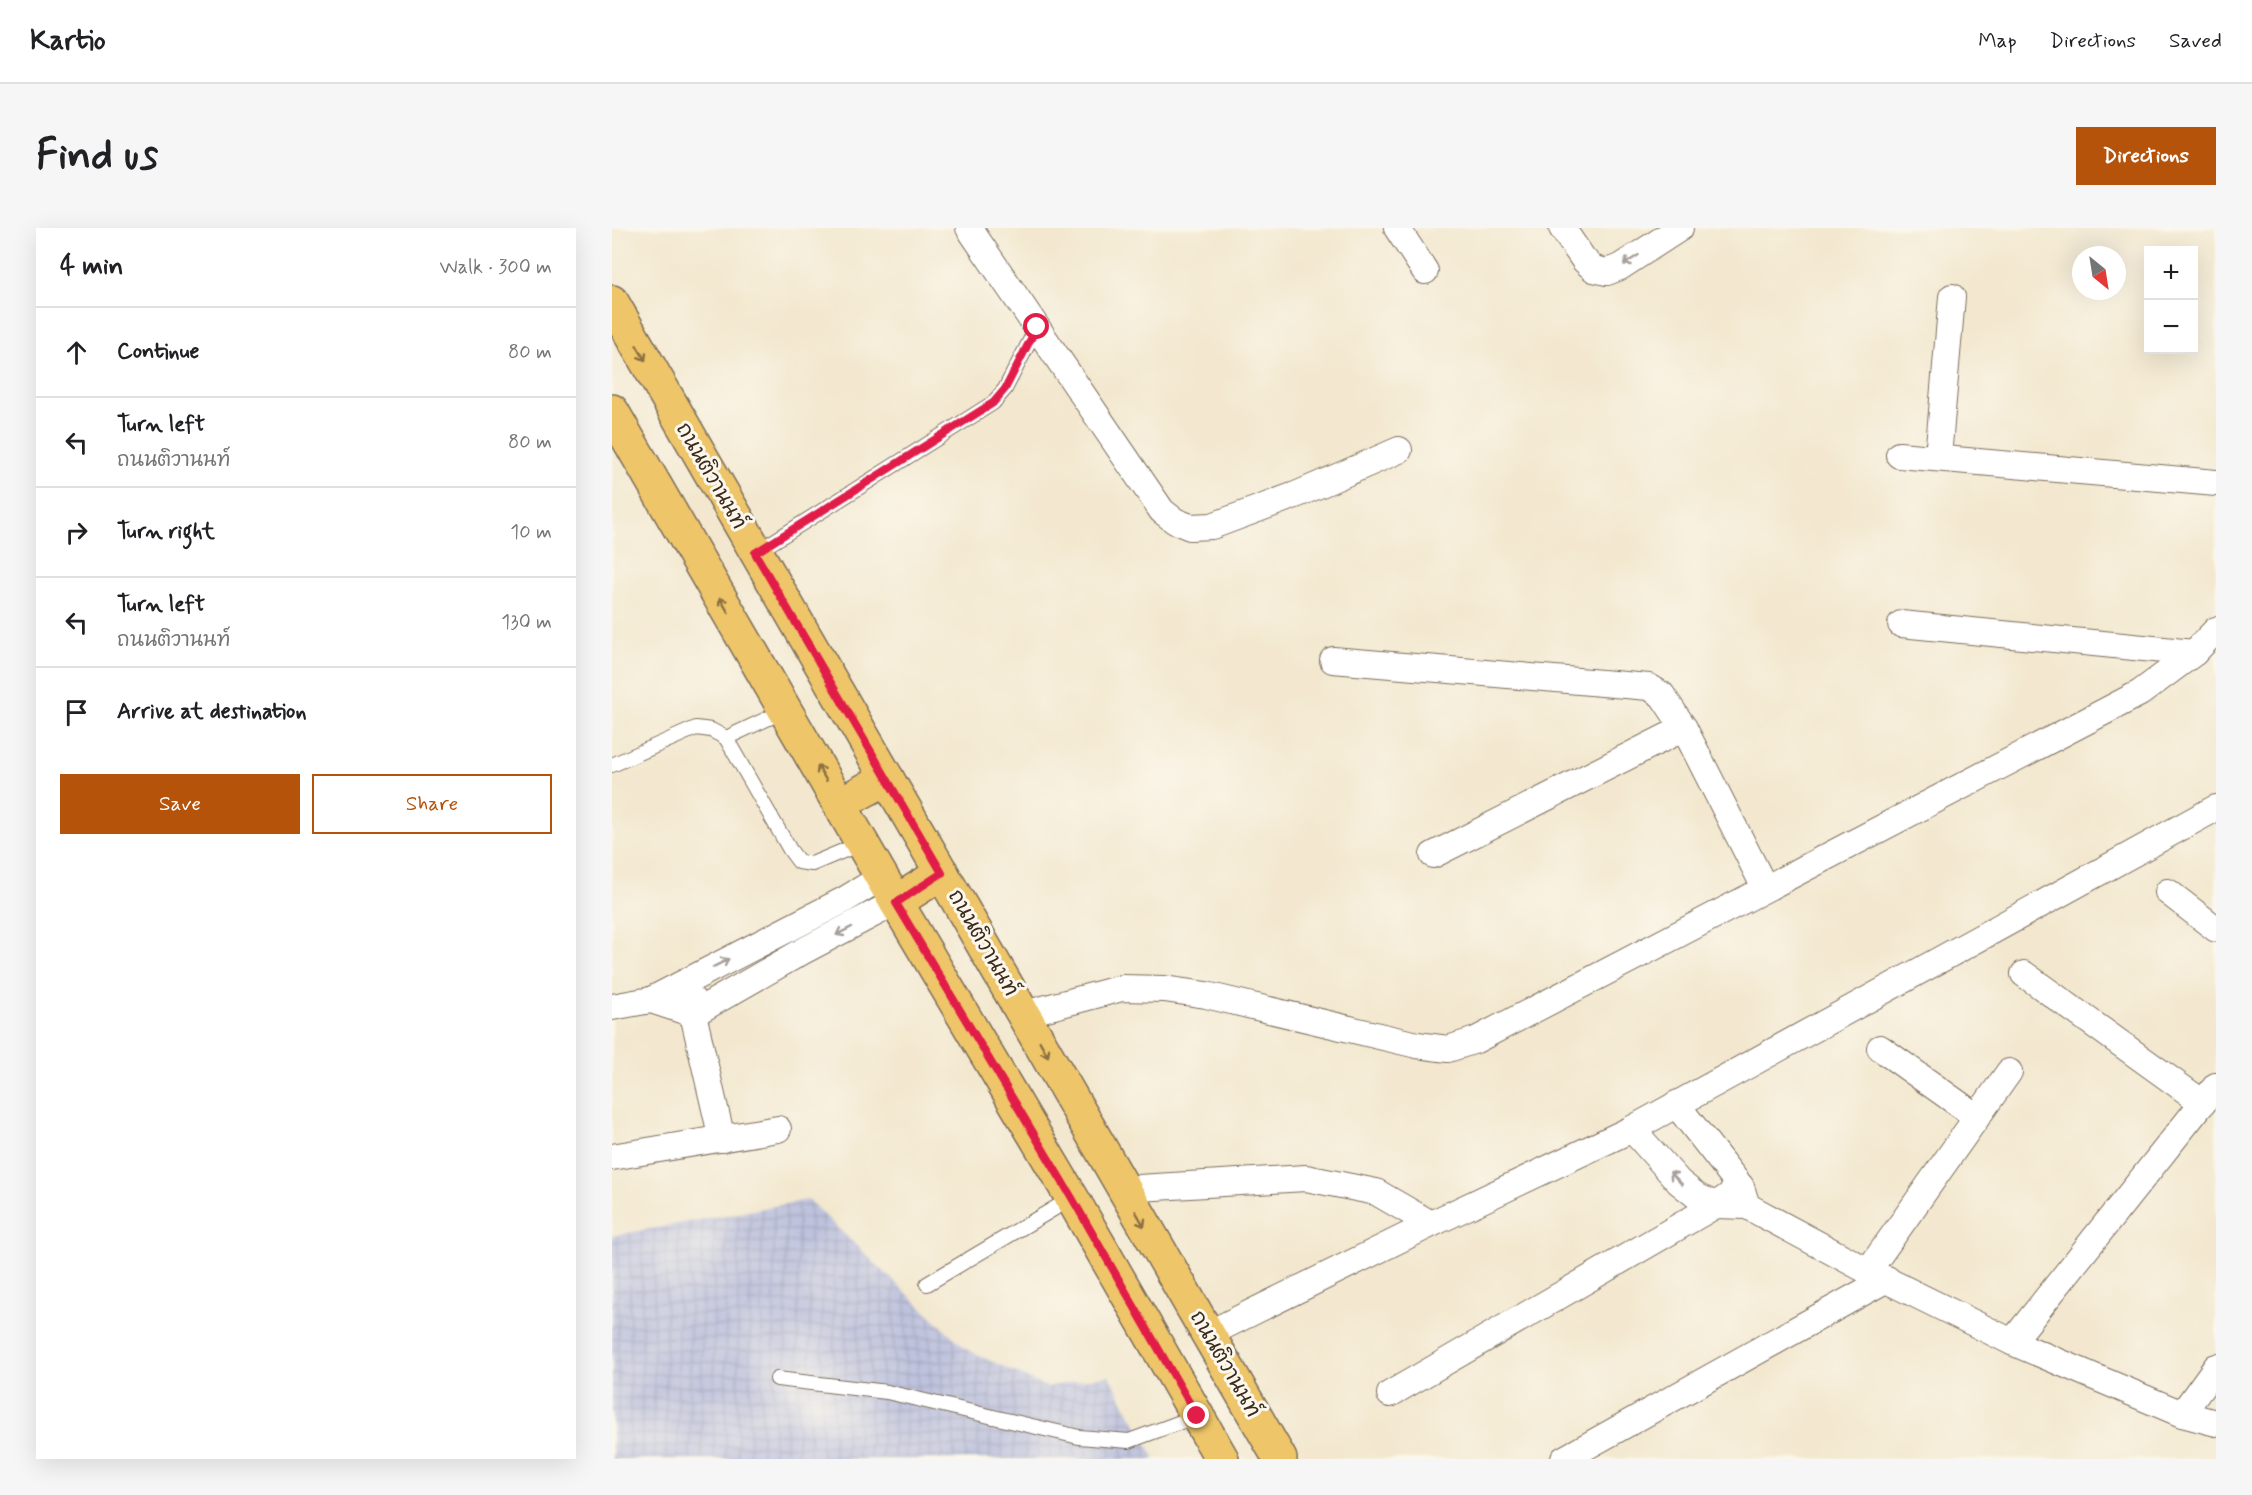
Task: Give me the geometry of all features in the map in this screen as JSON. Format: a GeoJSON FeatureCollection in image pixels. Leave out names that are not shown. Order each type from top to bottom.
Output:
{"type":"FeatureCollection","features":[{"type":"Feature","properties":{"kind":"main road","name":"ถนนติวานนท์"},"geometry":{"type":"LineString","coordinates":[[612,302],[755,553],[1024,1014],[1122,1189],[1280,1459]]}},
{"type":"Feature","properties":{"kind":"main road"},"geometry":{"type":"LineString","coordinates":[[612,411],[1222,1459]]}},
{"type":"Feature","properties":{"kind":"main road"},"geometry":{"type":"LineString","coordinates":[[840,804],[887,778]]}},
{"type":"Feature","properties":{"kind":"main road"},"geometry":{"type":"LineString","coordinates":[[889,890],[942,873]]}},
{"type":"Feature","properties":{"kind":"street"},"geometry":{"type":"LineString","coordinates":[[969,228],[1162,511],[1175,521],[1190,527],[1212,526],[1298,494],[1399,450]]}},
{"type":"Feature","properties":{"kind":"street"},"geometry":{"type":"LineString","coordinates":[[1397,228],[1425,271]]}},
{"type":"Feature","properties":{"kind":"street"},"geometry":{"type":"LineString","coordinates":[[1562,228],[1584,260],[1594,269],[1607,272],[1620,267],[1680,228]]}},
{"type":"Feature","properties":{"kind":"street"},"geometry":{"type":"LineString","coordinates":[[1938,457],[1952,297]]}},
{"type":"Feature","properties":{"kind":"street"},"geometry":{"type":"LineString","coordinates":[[1899,455],[2216,483]]}},
{"type":"Feature","properties":{"kind":"street"},"geometry":{"type":"LineString","coordinates":[[1901,624],[2194,653]]}},
{"type":"Feature","properties":{"kind":"street"},"geometry":{"type":"LineString","coordinates":[[1024,1014],[1122,988],[1164,988],[1206,995],[1417,1045],[1448,1049],[1476,1040],[2140,693],[2194,653],[2216,630]]}},
{"type":"Feature","properties":{"kind":"street"},"geometry":{"type":"LineString","coordinates":[[1333,660],[1649,687],[1662,695],[1684,728],[1765,888]]}},
{"type":"Feature","properties":{"kind":"street"},"geometry":{"type":"LineString","coordinates":[[1432,855],[1684,728]]}},
{"type":"Feature","properties":{"kind":"street"},"geometry":{"type":"LineString","coordinates":[[1208,1334],[1431,1224],[1632,1129],[2216,808]]}},
{"type":"Feature","properties":{"kind":"street"},"geometry":{"type":"LineString","coordinates":[[612,1008],[651,1000],[843,900],[889,890]]}},
{"type":"Feature","properties":{"kind":"street"},"geometry":{"type":"LineString","coordinates":[[651,1000],[693,1014],[803,951],[889,890]]}},
{"type":"Feature","properties":{"kind":"street"},"geometry":{"type":"LineString","coordinates":[[2168,892],[2216,929]]}},
{"type":"Feature","properties":{"kind":"street"},"geometry":{"type":"LineString","coordinates":[[2012,1342],[2210,1095],[2024,974]]}},
{"type":"Feature","properties":{"kind":"street"},"geometry":{"type":"LineString","coordinates":[[690,979],[693,1014],[722,1139]]}},
{"type":"Feature","properties":{"kind":"street"},"geometry":{"type":"LineString","coordinates":[[1880,1048],[1977,1117]]}},
{"type":"Feature","properties":{"kind":"street"},"geometry":{"type":"LineString","coordinates":[[1564,1459],[1877,1275],[1977,1117],[2009,1072]]}},
{"type":"Feature","properties":{"kind":"street"},"geometry":{"type":"LineString","coordinates":[[1676,1104],[1744,1197],[1877,1275],[2012,1342],[2182,1414],[2216,1423]]}},
{"type":"Feature","properties":{"kind":"street"},"geometry":{"type":"LineString","coordinates":[[612,1157],[778,1129]]}},
{"type":"Feature","properties":{"kind":"street"},"geometry":{"type":"LineString","coordinates":[[1632,1129],[1688,1191],[1716,1205]]}},
{"type":"Feature","properties":{"kind":"street"},"geometry":{"type":"LineString","coordinates":[[1122,1189],[1306,1178],[1376,1192],[1431,1224]]}},
{"type":"Feature","properties":{"kind":"street"},"geometry":{"type":"LineString","coordinates":[[1390,1394],[1716,1205],[1744,1197]]}},
{"type":"Feature","properties":{"kind":"street"},"geometry":{"type":"LineString","coordinates":[[2182,1414],[2216,1367]]}},
{"type":"Feature","properties":{"kind":"lane"},"geometry":{"type":"LineString","coordinates":[[755,553],[993,403],[1005,389],[1037,327]]}},
{"type":"Feature","properties":{"kind":"lane"},"geometry":{"type":"LineString","coordinates":[[726,738],[786,710]]}},
{"type":"Feature","properties":{"kind":"lane"},"geometry":{"type":"LineString","coordinates":[[612,765],[696,728],[711,729],[726,738],[790,850],[800,861],[812,864],[862,843]]}},
{"type":"Feature","properties":{"kind":"lane"},"geometry":{"type":"LineString","coordinates":[[927,1284],[1072,1198]]}},
{"type":"Feature","properties":{"kind":"lane"},"geometry":{"type":"LineString","coordinates":[[777,1379],[887,1392],[1079,1437],[1129,1441],[1197,1416]]}},
{"type":"Feature","properties":{"kind":"shaded area"},"geometry":{"type":"Polygon","coordinates":[[[808,1200],[966,1349],[1046,1387],[1109,1375],[1155,1459],[612,1459],[612,1236],[808,1200]]]}},
{"type":"Feature","properties":{"kind":"route"},"geometry":{"type":"LineString","coordinates":[[1037,327],[1005,389],[993,403],[755,553],[942,873],[896,903],[1072,1198],[1197,1416]]}}]}
